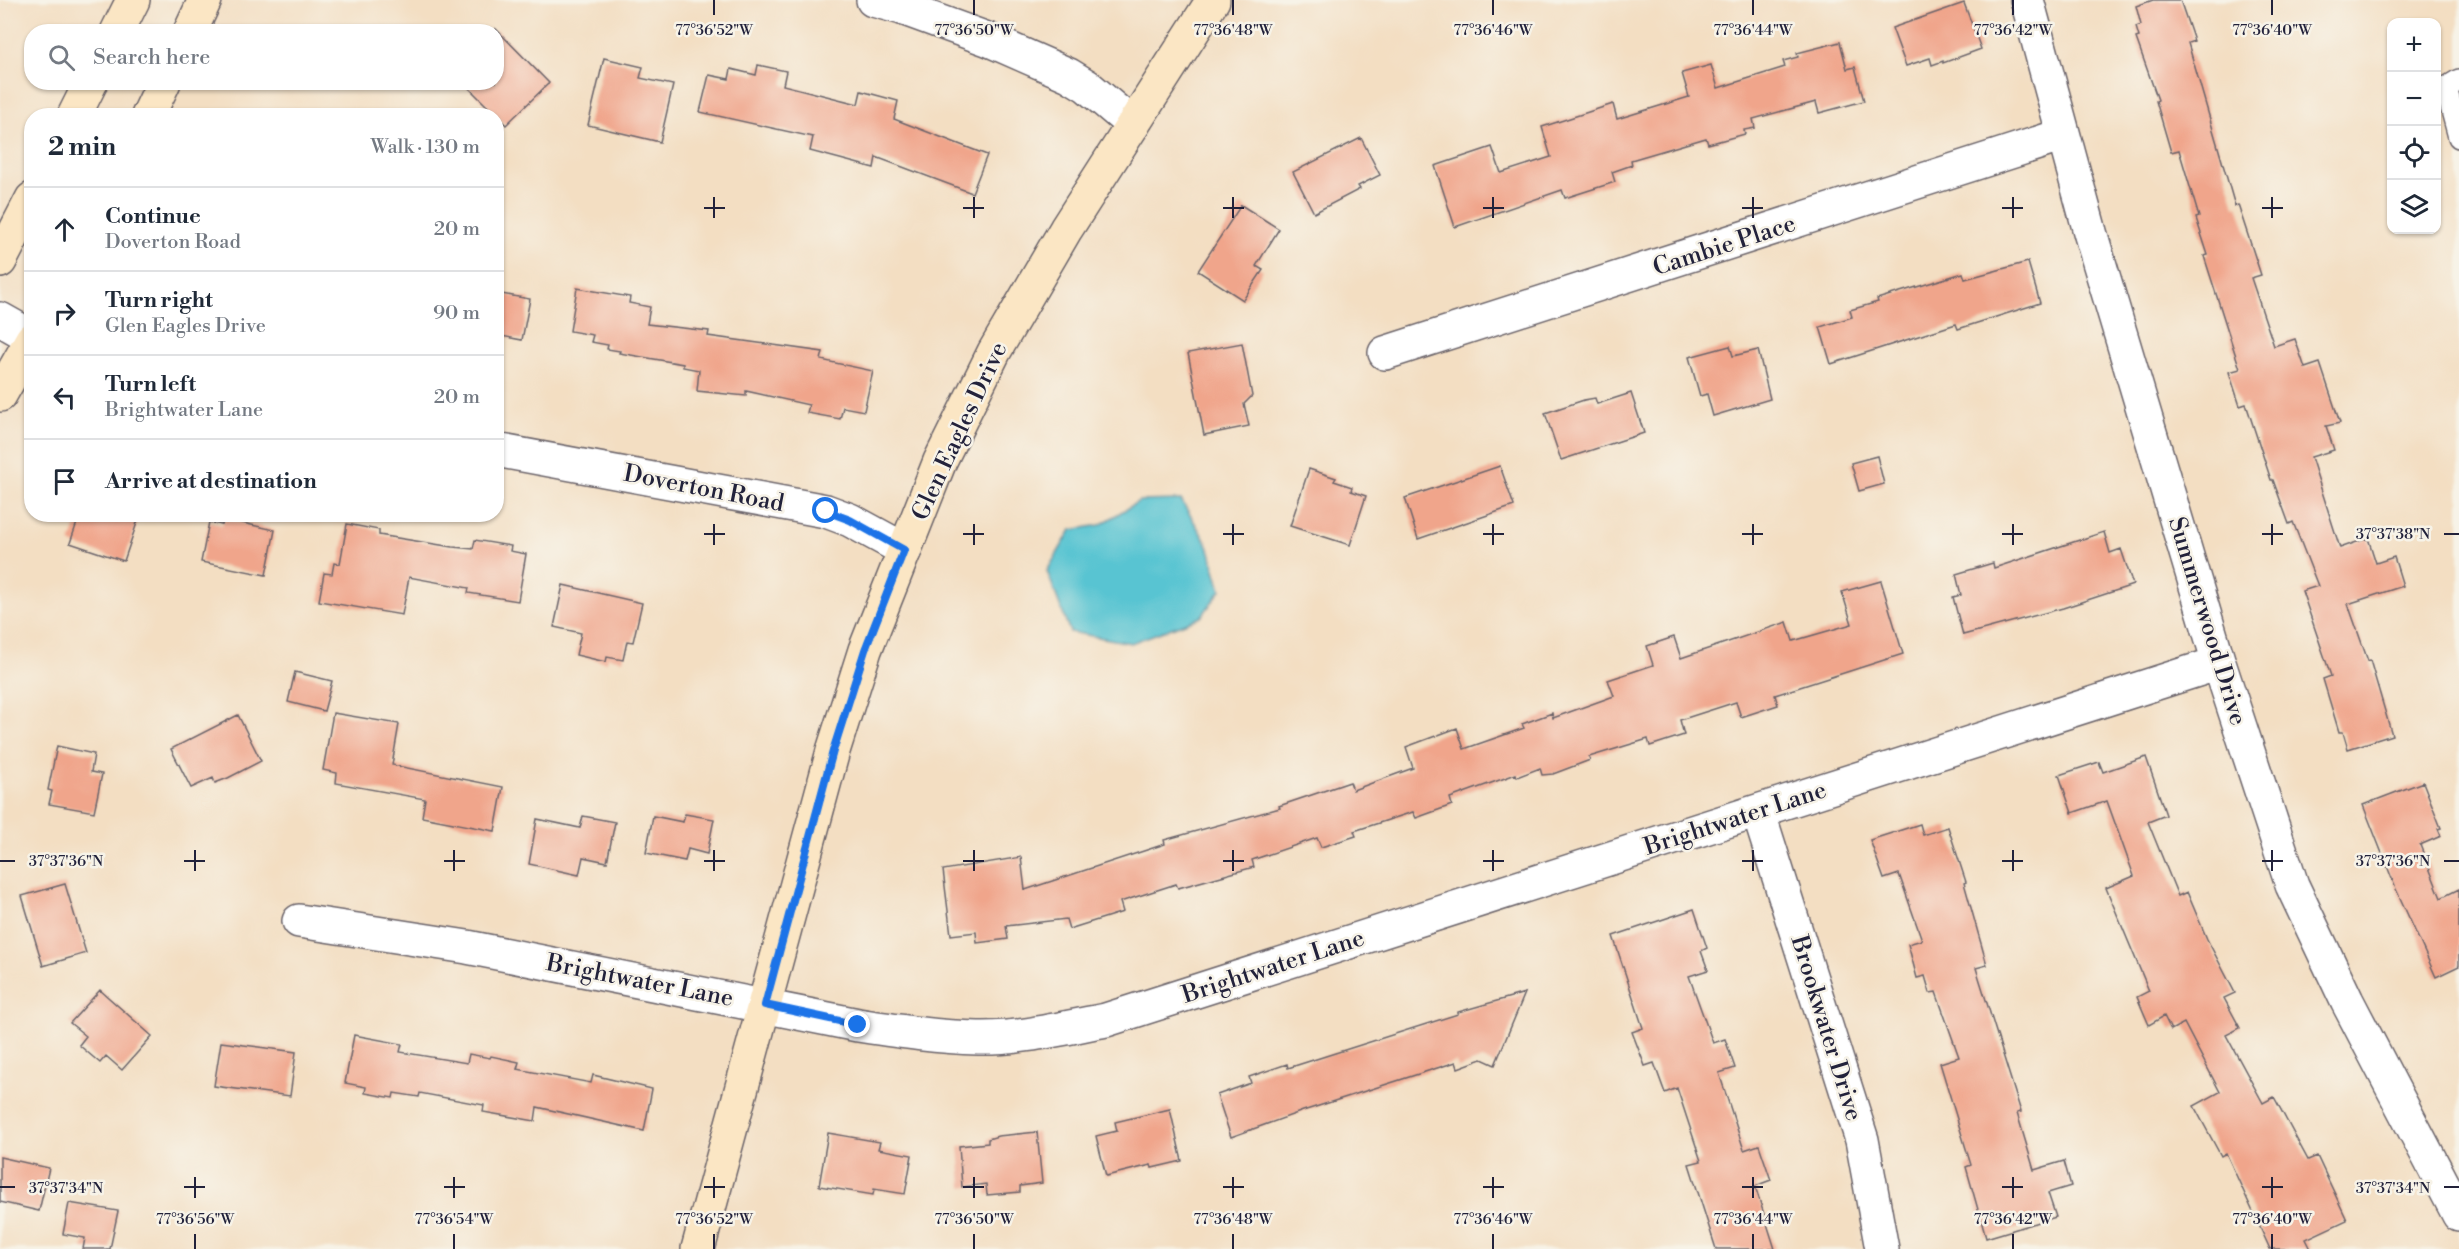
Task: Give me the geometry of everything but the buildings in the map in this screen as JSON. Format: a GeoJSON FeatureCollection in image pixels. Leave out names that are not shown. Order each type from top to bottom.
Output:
{"type":"FeatureCollection","features":[{"type":"Feature","properties":{"kind":"street"},"geometry":{"type":"LineString","coordinates":[[121,24],[133,0]]}},
{"type":"Feature","properties":{"kind":"street"},"geometry":{"type":"LineString","coordinates":[[194,24],[205,0]]}},
{"type":"Feature","properties":{"kind":"street","name":"Glen Eagles Drive"},"geometry":{"type":"LineString","coordinates":[[698,1249],[833,751],[865,650],[940,461],[994,352],[1066,229],[1213,0]]}},
{"type":"Feature","properties":{"kind":"street","name":"Summerwood Drive"},"geometry":{"type":"LineString","coordinates":[[2027,0],[2090,232],[2219,663],[2292,885],[2306,918],[2459,1215]]}},
{"type":"Feature","properties":{"kind":"street"},"geometry":{"type":"LineString","coordinates":[[893,3],[987,39],[1069,75],[1087,86],[1133,125]]}},
{"type":"Feature","properties":{"kind":"street"},"geometry":{"type":"LineString","coordinates":[[78,108],[87,90]]}},
{"type":"Feature","properties":{"kind":"street"},"geometry":{"type":"LineString","coordinates":[[152,108],[160,90]]}},
{"type":"Feature","properties":{"kind":"street","name":"Cambie Place"},"geometry":{"type":"LineString","coordinates":[[1385,353],[2063,135]]}},
{"type":"Feature","properties":{"kind":"street"},"geometry":{"type":"LineString","coordinates":[[0,261],[24,214]]}},
{"type":"Feature","properties":{"kind":"street"},"geometry":{"type":"LineString","coordinates":[[0,319],[24,333]]}},
{"type":"Feature","properties":{"kind":"street"},"geometry":{"type":"LineString","coordinates":[[0,395],[24,352]]}},
{"type":"Feature","properties":{"kind":"street","name":"Doverton Road"},"geometry":{"type":"LineString","coordinates":[[504,451],[826,511],[850,520],[904,550]]}},
{"type":"Feature","properties":{"kind":"street","name":"Brightwater Lane"},"geometry":{"type":"LineString","coordinates":[[299,921],[467,947],[858,1025],[921,1035],[979,1038],[1047,1032],[1106,1020],[2219,663]]}},
{"type":"Feature","properties":{"kind":"street","name":"Brookwater Drive"},"geometry":{"type":"LineString","coordinates":[[1758,811],[1862,1140],[1882,1249]]}},
{"type":"Feature","properties":{"kind":"lane"},"geometry":{"type":"LineString","coordinates":[[2459,80],[2445,88],[2459,137]]}},
{"type":"Feature","properties":{"kind":"water"},"geometry":{"type":"Polygon","coordinates":[[[1181,500],[1208,545],[1221,590],[1201,617],[1131,643],[1070,632],[1047,571],[1071,530],[1100,525],[1139,501],[1181,500]]]}},
{"type":"Feature","properties":{"kind":"route"},"geometry":{"type":"LineString","coordinates":[[826,511],[850,520],[904,550],[865,650],[833,751],[765,1005],[858,1025]]}}]}
